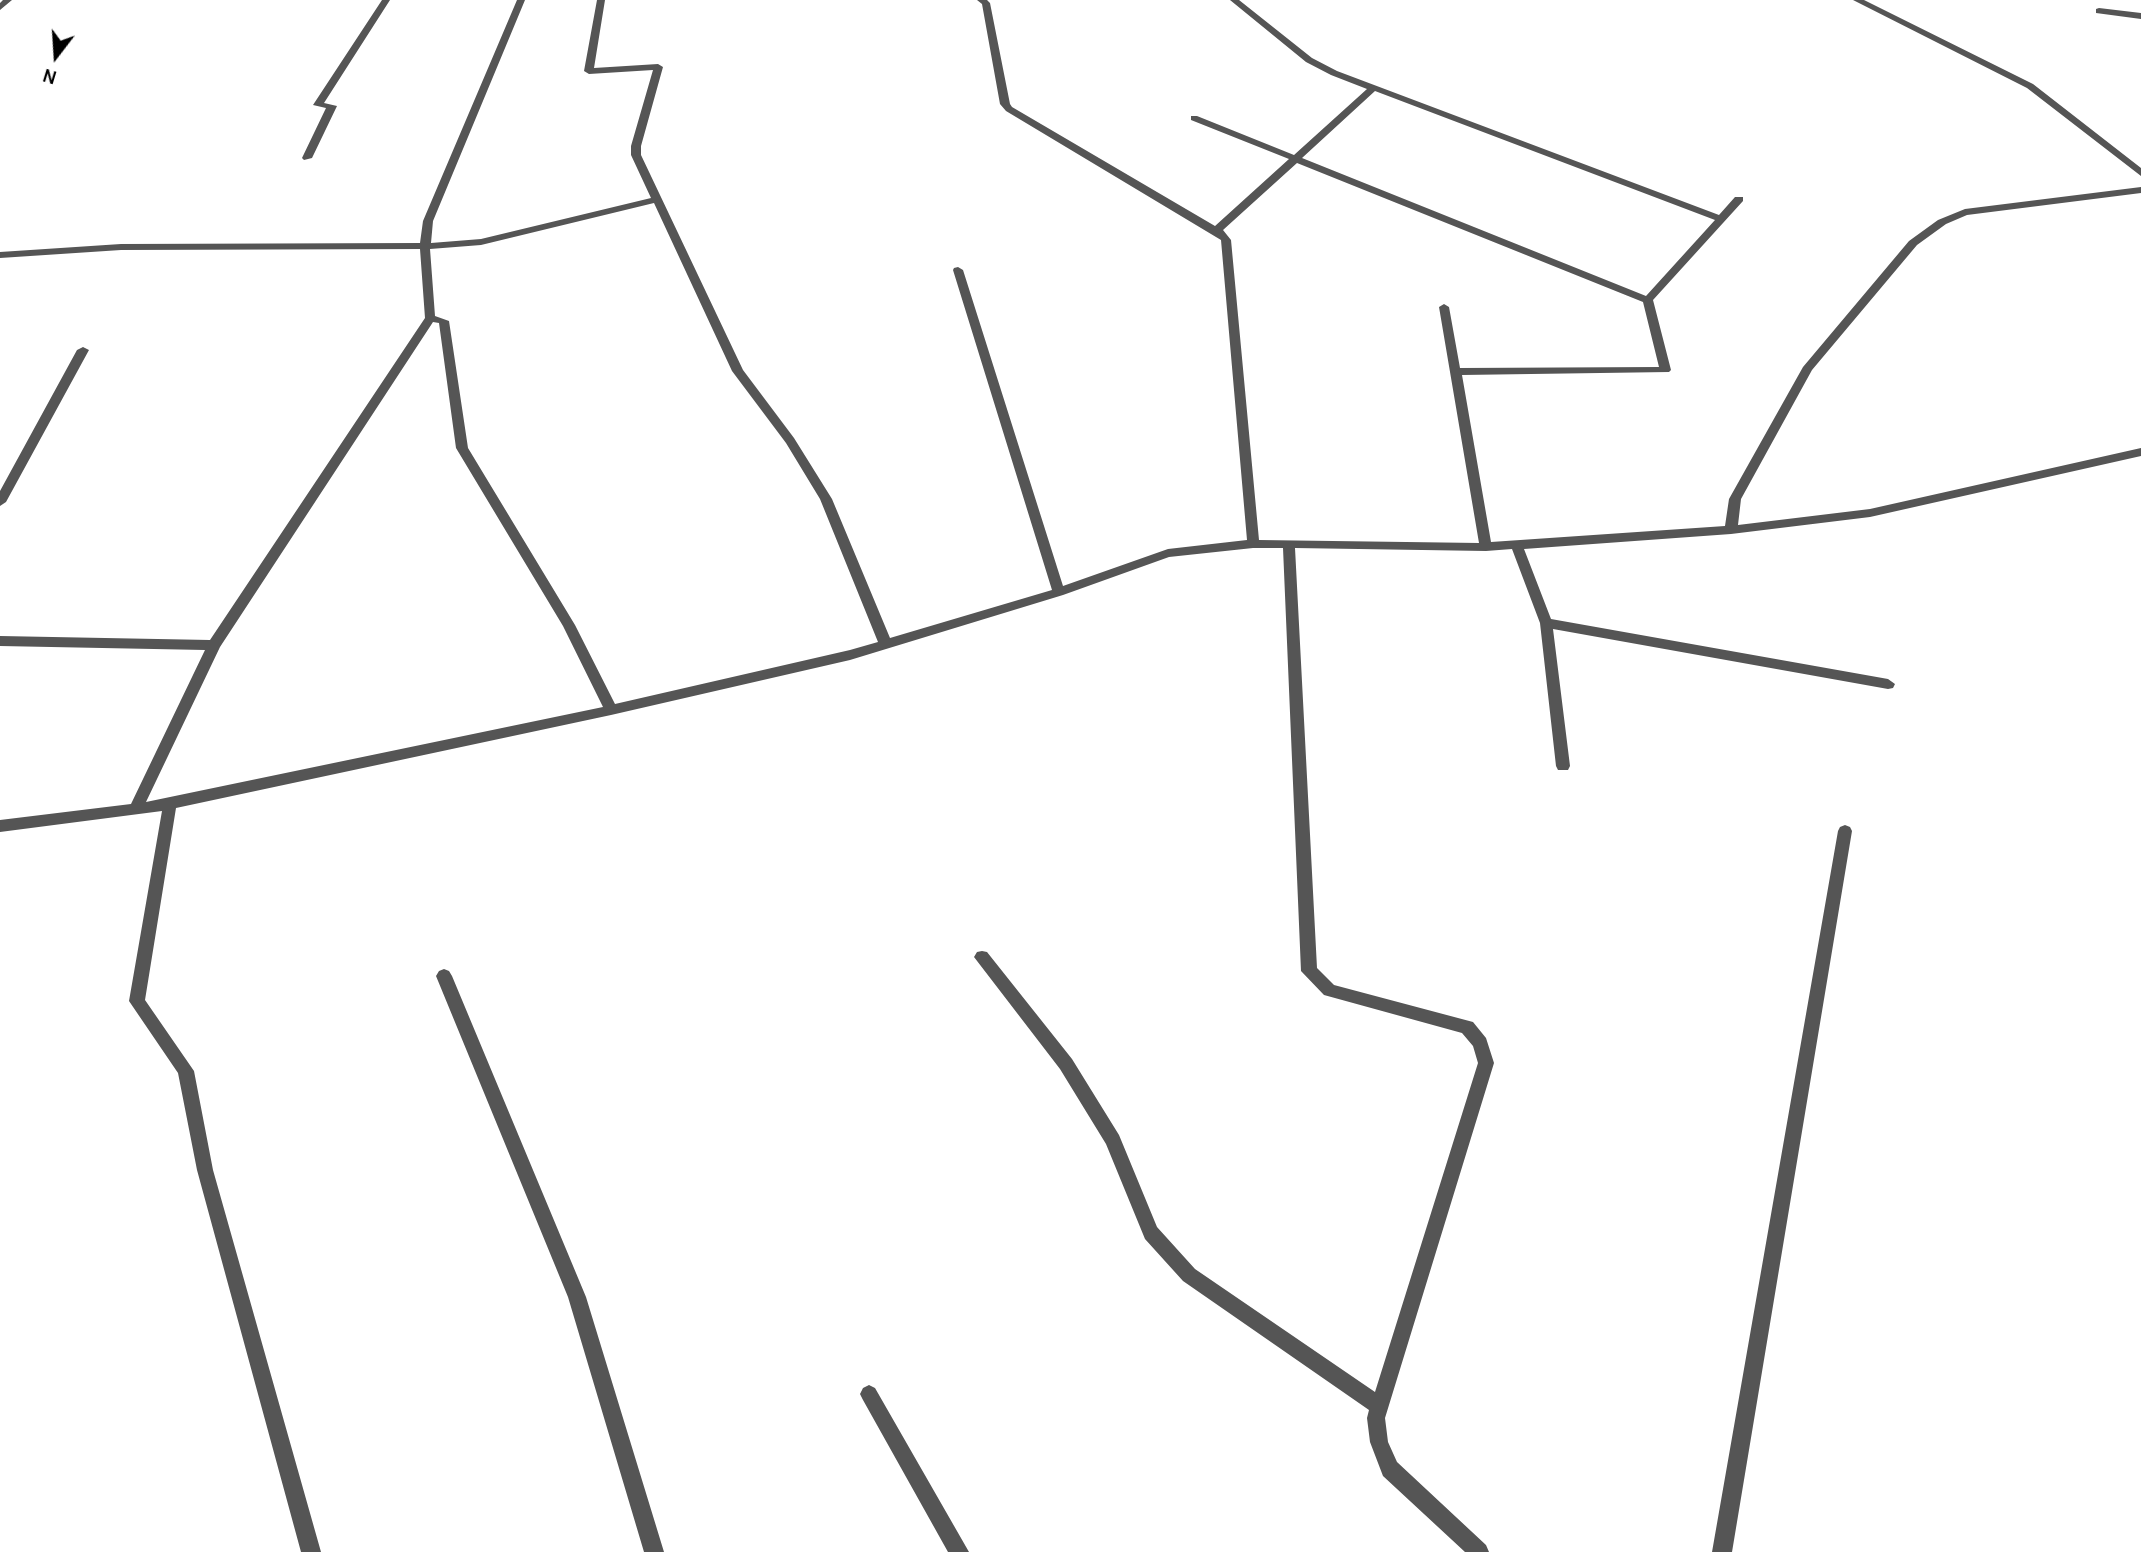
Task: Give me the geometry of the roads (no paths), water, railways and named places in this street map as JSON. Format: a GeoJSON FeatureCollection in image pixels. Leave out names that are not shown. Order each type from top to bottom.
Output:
{"type":"FeatureCollection","features":[{"type":"Feature","properties":{"kind":"street"},"geometry":{"type":"LineString","coordinates":[[0,7],[8,0]]}},
{"type":"Feature","properties":{"kind":"street"},"geometry":{"type":"LineString","coordinates":[[307,158],[332,106],[318,105],[386,0]]}},
{"type":"Feature","properties":{"kind":"street"},"geometry":{"type":"LineString","coordinates":[[136,809],[214,645],[430,318],[425,246],[428,221],[520,0]]}},
{"type":"Feature","properties":{"kind":"street"},"geometry":{"type":"LineString","coordinates":[[601,0],[589,71],[657,67],[636,155],[738,371],[790,441],[826,499],[886,644]]}},
{"type":"Feature","properties":{"kind":"street"},"geometry":{"type":"LineString","coordinates":[[1234,0],[1309,60],[1373,88],[1721,219]]}},
{"type":"Feature","properties":{"kind":"street"},"geometry":{"type":"LineString","coordinates":[[1857,0],[2030,86],[2141,173]]}},
{"type":"Feature","properties":{"kind":"street"},"geometry":{"type":"LineString","coordinates":[[987,2],[1005,104],[1009,109],[1216,231],[1226,240],[1253,544]]}},
{"type":"Feature","properties":{"kind":"street"},"geometry":{"type":"LineString","coordinates":[[2099,10],[2141,16]]}},
{"type":"Feature","properties":{"kind":"street"},"geometry":{"type":"LineString","coordinates":[[1216,231],[1373,88]]}},
{"type":"Feature","properties":{"kind":"street"},"geometry":{"type":"LineString","coordinates":[[1194,118],[1647,300]]}},
{"type":"Feature","properties":{"kind":"street"},"geometry":{"type":"LineString","coordinates":[[1731,530],[1735,499],[1807,369],[1913,243],[1941,222],[1965,212],[2141,190]]}},
{"type":"Feature","properties":{"kind":"street"},"geometry":{"type":"LineString","coordinates":[[1647,300],[1739,199]]}},
{"type":"Feature","properties":{"kind":"street"},"geometry":{"type":"LineString","coordinates":[[0,255],[121,247],[425,246],[481,243],[655,200]]}},
{"type":"Feature","properties":{"kind":"street"},"geometry":{"type":"LineString","coordinates":[[958,270],[1059,592]]}},
{"type":"Feature","properties":{"kind":"street"},"geometry":{"type":"LineString","coordinates":[[1456,372],[1665,370],[1647,300]]}},
{"type":"Feature","properties":{"kind":"street"},"geometry":{"type":"LineString","coordinates":[[1444,307],[1486,547]]}},
{"type":"Feature","properties":{"kind":"street"},"geometry":{"type":"LineString","coordinates":[[430,318],[444,321],[462,447],[569,625],[611,710]]}},
{"type":"Feature","properties":{"kind":"street"},"geometry":{"type":"LineString","coordinates":[[0,502],[83,350]]}},
{"type":"Feature","properties":{"kind":"street"},"geometry":{"type":"LineString","coordinates":[[0,825],[170,804],[611,710],[850,655],[1059,592],[1168,553],[1253,544],[1486,547],[1731,530],[1870,513],[2141,452]]}},
{"type":"Feature","properties":{"kind":"street"},"geometry":{"type":"LineString","coordinates":[[1289,544],[1309,971],[1329,990],[1467,1027],[1480,1043],[1486,1063],[1376,1418],[1379,1442],[1390,1469],[1479,1552]]}},
{"type":"Feature","properties":{"kind":"street"},"geometry":{"type":"LineString","coordinates":[[1516,545],[1546,623],[1563,766]]}},
{"type":"Feature","properties":{"kind":"street"},"geometry":{"type":"LineString","coordinates":[[1546,623],[1888,684]]}},
{"type":"Feature","properties":{"kind":"street"},"geometry":{"type":"LineString","coordinates":[[0,640],[214,645]]}},
{"type":"Feature","properties":{"kind":"street"},"geometry":{"type":"LineString","coordinates":[[170,804],[137,1001],[186,1071],[205,1170],[311,1552]]}},
{"type":"Feature","properties":{"kind":"street"},"geometry":{"type":"LineString","coordinates":[[1722,1552],[1845,831]]}},
{"type":"Feature","properties":{"kind":"street"},"geometry":{"type":"LineString","coordinates":[[982,957],[1066,1064],[1113,1140],[1151,1233],[1188,1275],[1380,1406]]}},
{"type":"Feature","properties":{"kind":"street"},"geometry":{"type":"LineString","coordinates":[[444,976],[577,1297],[654,1552]]}},
{"type":"Feature","properties":{"kind":"street"},"geometry":{"type":"LineString","coordinates":[[869,1394],[959,1552]]}}]}
